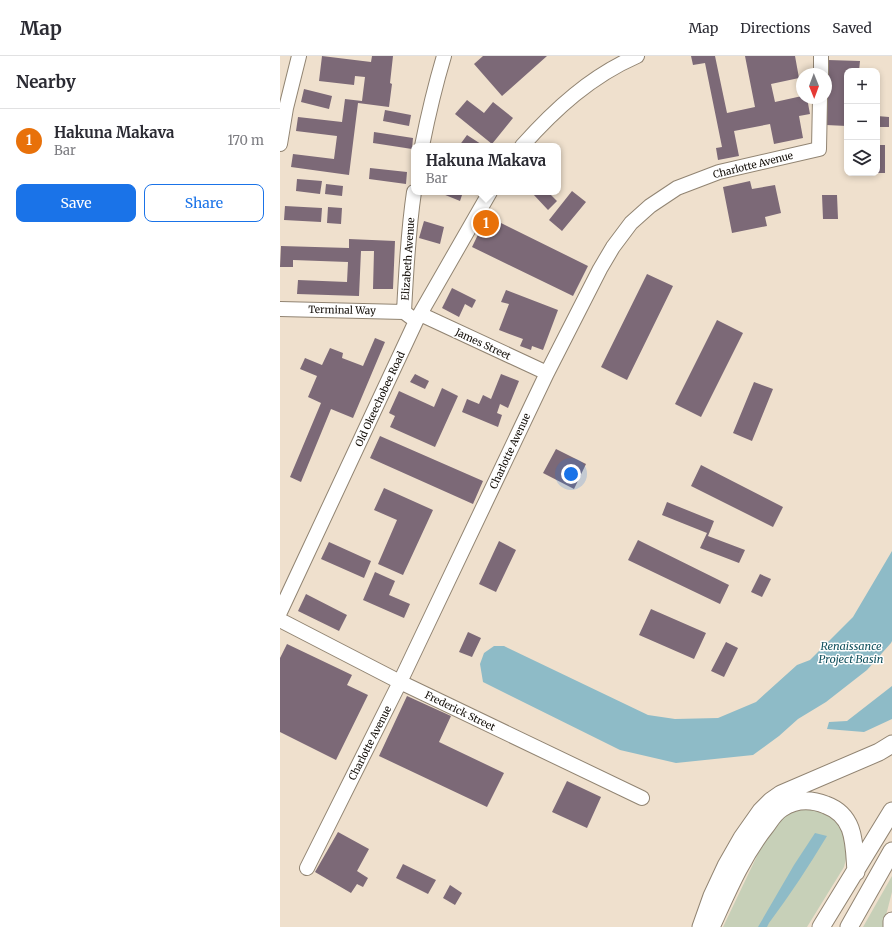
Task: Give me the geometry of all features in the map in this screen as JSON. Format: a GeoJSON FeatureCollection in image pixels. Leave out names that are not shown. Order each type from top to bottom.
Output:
{"type":"FeatureCollection","features":[{"type":"Feature","properties":{"kind":"main road"},"geometry":{"type":"LineString","coordinates":[[700,927],[726,866],[742,838],[771,801],[781,794],[888,750]]}},
{"type":"Feature","properties":{"kind":"main road"},"geometry":{"type":"LineString","coordinates":[[711,927],[730,884],[755,839],[781,808],[790,804],[810,800],[830,806],[844,818],[850,826],[853,836],[856,872]]}},
{"type":"Feature","properties":{"kind":"main road"},"geometry":{"type":"LineString","coordinates":[[822,927],[892,811]]}},
{"type":"Feature","properties":{"kind":"main road"},"geometry":{"type":"LineString","coordinates":[[849,927],[892,851]]}},
{"type":"Feature","properties":{"kind":"main road"},"geometry":{"type":"LineString","coordinates":[[892,921],[892,927]]}},
{"type":"Feature","properties":{"kind":"street"},"geometry":{"type":"LineString","coordinates":[[280,144],[286,108],[299,56]]}},
{"type":"Feature","properties":{"kind":"street"},"geometry":{"type":"LineString","coordinates":[[423,143],[444,56]]}},
{"type":"Feature","properties":{"kind":"street"},"geometry":{"type":"LineString","coordinates":[[525,143],[541,125],[580,90],[601,75],[637,56]]}},
{"type":"Feature","properties":{"kind":"street"},"geometry":{"type":"LineString","coordinates":[[821,56],[821,68]]}},
{"type":"Feature","properties":{"kind":"street","name":"Charlotte Avenue"},"geometry":{"type":"LineString","coordinates":[[307,868],[400,682],[547,373],[600,269],[613,247],[631,223],[650,206],[677,188],[719,172],[819,149],[820,104]]}},
{"type":"Feature","properties":{"kind":"street","name":"Elizabeth Avenue"},"geometry":{"type":"LineString","coordinates":[[414,195],[406,264],[404,312],[418,318]]}},
{"type":"Feature","properties":{"kind":"street","name":"Old Okeechobee Road"},"geometry":{"type":"LineString","coordinates":[[280,612],[418,318],[488,195]]}},
{"type":"Feature","properties":{"kind":"street","name":"Terminal Way"},"geometry":{"type":"LineString","coordinates":[[280,309],[404,312]]}},
{"type":"Feature","properties":{"kind":"street","name":"James Street"},"geometry":{"type":"LineString","coordinates":[[418,318],[547,373]]}},
{"type":"Feature","properties":{"kind":"street","name":"Frederick Street"},"geometry":{"type":"LineString","coordinates":[[280,620],[400,682],[642,798]]}},
{"type":"Feature","properties":{"kind":"green space"},"geometry":{"type":"Polygon","coordinates":[[[802,808],[817,808],[833,815],[844,826],[849,847],[844,867],[807,927],[723,927],[766,837],[787,813],[802,808]]]}},
{"type":"Feature","properties":{"kind":"green space"},"geometry":{"type":"Polygon","coordinates":[[[892,876],[892,892],[883,927],[863,927],[892,876]]]}},
{"type":"Feature","properties":{"kind":"water","name":"Renaissance Project Basin"},"geometry":{"type":"Polygon","coordinates":[[[892,551],[891,643],[867,670],[826,702],[798,719],[779,736],[753,755],[676,763],[620,750],[483,682],[480,664],[484,653],[494,646],[504,646],[648,715],[675,719],[718,718],[756,702],[797,665],[810,660],[853,617],[892,551]]]}},
{"type":"Feature","properties":{"kind":"water"},"geometry":{"type":"Polygon","coordinates":[[[892,686],[892,719],[864,732],[827,729],[829,722],[847,721],[892,686]]]}},
{"type":"Feature","properties":{"kind":"water"},"geometry":{"type":"Polygon","coordinates":[[[815,833],[827,836],[767,927],[758,927],[794,865],[815,833]]]}},
{"type":"Feature","properties":{"kind":"building"},"geometry":{"type":"Polygon","coordinates":[[[322,56],[371,62],[372,56],[393,56],[389,107],[358,103],[349,175],[291,167],[293,154],[334,159],[337,136],[296,131],[298,117],[342,122],[345,99],[362,101],[365,77],[355,76],[354,85],[319,81],[322,56]]]}},
{"type":"Feature","properties":{"kind":"building"},"geometry":{"type":"Polygon","coordinates":[[[483,56],[547,56],[502,96],[474,64],[483,56]]]}},
{"type":"Feature","properties":{"kind":"building"},"geometry":{"type":"Polygon","coordinates":[[[691,56],[715,56],[727,113],[755,107],[745,56],[795,56],[797,68],[796,79],[771,84],[775,102],[796,97],[796,104],[808,104],[810,114],[799,116],[803,138],[774,144],[770,124],[734,131],[739,156],[718,160],[716,148],[722,147],[705,63],[693,65],[691,56]]]}},
{"type":"Feature","properties":{"kind":"building"},"geometry":{"type":"Polygon","coordinates":[[[828,60],[860,61],[859,68],[844,68],[844,126],[826,125],[827,104],[832,104],[832,68],[828,68],[828,60]]]}},
{"type":"Feature","properties":{"kind":"building"},"geometry":{"type":"Polygon","coordinates":[[[304,89],[332,96],[329,109],[301,102],[304,89]]]}},
{"type":"Feature","properties":{"kind":"building"},"geometry":{"type":"Polygon","coordinates":[[[467,100],[484,113],[493,102],[513,118],[493,143],[491,143],[455,114],[467,100]]]}},
{"type":"Feature","properties":{"kind":"building"},"geometry":{"type":"Polygon","coordinates":[[[385,110],[411,115],[409,126],[383,121],[385,110]]]}},
{"type":"Feature","properties":{"kind":"building"},"geometry":{"type":"Polygon","coordinates":[[[880,116],[889,117],[889,127],[880,127],[880,116]]]}},
{"type":"Feature","properties":{"kind":"building"},"geometry":{"type":"Polygon","coordinates":[[[374,132],[413,138],[411,149],[373,143],[374,132]]]}},
{"type":"Feature","properties":{"kind":"building"},"geometry":{"type":"Polygon","coordinates":[[[467,135],[479,143],[461,143],[467,135]]]}},
{"type":"Feature","properties":{"kind":"building"},"geometry":{"type":"Polygon","coordinates":[[[880,145],[885,145],[885,173],[880,173],[880,145]]]}},
{"type":"Feature","properties":{"kind":"building"},"geometry":{"type":"Polygon","coordinates":[[[370,168],[407,172],[406,184],[369,179],[370,168]]]}},
{"type":"Feature","properties":{"kind":"building"},"geometry":{"type":"Polygon","coordinates":[[[297,179],[322,181],[320,194],[296,191],[297,179]]]}},
{"type":"Feature","properties":{"kind":"building"},"geometry":{"type":"Polygon","coordinates":[[[750,181],[752,189],[775,185],[781,213],[765,217],[767,226],[732,233],[723,187],[750,181]]]}},
{"type":"Feature","properties":{"kind":"building"},"geometry":{"type":"Polygon","coordinates":[[[326,184],[343,186],[342,196],[325,194],[326,184]]]}},
{"type":"Feature","properties":{"kind":"building"},"geometry":{"type":"Polygon","coordinates":[[[572,191],[586,202],[562,231],[549,220],[572,191]]]}},
{"type":"Feature","properties":{"kind":"building"},"geometry":{"type":"Polygon","coordinates":[[[445,195],[462,195],[460,201],[445,195]]]}},
{"type":"Feature","properties":{"kind":"building"},"geometry":{"type":"Polygon","coordinates":[[[534,195],[551,195],[557,201],[548,210],[534,195]]]}},
{"type":"Feature","properties":{"kind":"building"},"geometry":{"type":"Polygon","coordinates":[[[822,195],[837,195],[838,219],[823,219],[822,195]]]}},
{"type":"Feature","properties":{"kind":"building"},"geometry":{"type":"Polygon","coordinates":[[[285,206],[322,208],[321,222],[284,220],[285,206]]]}},
{"type":"Feature","properties":{"kind":"building"},"geometry":{"type":"Polygon","coordinates":[[[328,207],[342,208],[341,224],[327,223],[328,207]]]}},
{"type":"Feature","properties":{"kind":"building"},"geometry":{"type":"Polygon","coordinates":[[[487,216],[588,266],[573,296],[472,247],[487,216]]]}},
{"type":"Feature","properties":{"kind":"building"},"geometry":{"type":"Polygon","coordinates":[[[424,221],[444,227],[440,244],[419,238],[424,221]]]}},
{"type":"Feature","properties":{"kind":"building"},"geometry":{"type":"Polygon","coordinates":[[[349,239],[395,241],[393,289],[373,289],[374,251],[361,251],[359,296],[297,294],[298,280],[347,282],[348,262],[293,260],[293,267],[280,267],[281,246],[349,248],[349,239]]]}},
{"type":"Feature","properties":{"kind":"building"},"geometry":{"type":"Polygon","coordinates":[[[647,274],[673,286],[627,380],[601,367],[647,274]]]}},
{"type":"Feature","properties":{"kind":"building"},"geometry":{"type":"Polygon","coordinates":[[[452,288],[476,300],[472,308],[465,304],[459,317],[442,308],[452,288]]]}},
{"type":"Feature","properties":{"kind":"building"},"geometry":{"type":"Polygon","coordinates":[[[506,290],[558,310],[543,350],[532,346],[531,350],[520,346],[523,339],[499,330],[509,304],[501,302],[506,290]]]}},
{"type":"Feature","properties":{"kind":"building"},"geometry":{"type":"Polygon","coordinates":[[[717,320],[743,333],[701,417],[675,404],[717,320]]]}},
{"type":"Feature","properties":{"kind":"building"},"geometry":{"type":"Polygon","coordinates":[[[375,338],[385,342],[353,418],[331,409],[301,482],[290,477],[321,403],[308,397],[317,376],[300,369],[305,358],[322,365],[330,348],[343,353],[342,358],[363,366],[375,338]]]}},
{"type":"Feature","properties":{"kind":"building"},"geometry":{"type":"Polygon","coordinates":[[[415,374],[429,381],[425,389],[410,382],[415,374]]]}},
{"type":"Feature","properties":{"kind":"building"},"geometry":{"type":"Polygon","coordinates":[[[501,374],[519,381],[508,408],[500,404],[497,413],[502,415],[498,427],[462,412],[467,399],[479,404],[483,395],[491,399],[501,374]]]}},
{"type":"Feature","properties":{"kind":"building"},"geometry":{"type":"Polygon","coordinates":[[[754,382],[773,389],[752,441],[733,433],[754,382]]]}},
{"type":"Feature","properties":{"kind":"building"},"geometry":{"type":"Polygon","coordinates":[[[442,388],[458,396],[435,447],[390,427],[395,416],[389,413],[399,391],[434,407],[442,388]]]}},
{"type":"Feature","properties":{"kind":"building"},"geometry":{"type":"Polygon","coordinates":[[[380,436],[483,481],[473,504],[370,458],[380,436]]]}},
{"type":"Feature","properties":{"kind":"building"},"geometry":{"type":"Polygon","coordinates":[[[556,449],[586,464],[574,489],[543,473],[556,449]]]}},
{"type":"Feature","properties":{"kind":"building"},"geometry":{"type":"Polygon","coordinates":[[[701,465],[783,507],[773,527],[691,486],[701,465]]]}},
{"type":"Feature","properties":{"kind":"building"},"geometry":{"type":"Polygon","coordinates":[[[384,488],[433,510],[403,575],[378,564],[397,520],[374,510],[384,488]]]}},
{"type":"Feature","properties":{"kind":"building"},"geometry":{"type":"Polygon","coordinates":[[[667,502],[714,521],[708,536],[745,550],[739,563],[700,548],[707,533],[662,515],[667,502]]]}},
{"type":"Feature","properties":{"kind":"building"},"geometry":{"type":"Polygon","coordinates":[[[638,540],[729,585],[720,604],[628,560],[638,540]]]}},
{"type":"Feature","properties":{"kind":"building"},"geometry":{"type":"Polygon","coordinates":[[[499,541],[516,550],[496,592],[479,584],[499,541]]]}},
{"type":"Feature","properties":{"kind":"building"},"geometry":{"type":"Polygon","coordinates":[[[329,542],[371,561],[364,578],[321,559],[329,542]]]}},
{"type":"Feature","properties":{"kind":"building"},"geometry":{"type":"Polygon","coordinates":[[[375,572],[395,581],[389,595],[410,604],[404,618],[363,600],[375,572]]]}},
{"type":"Feature","properties":{"kind":"building"},"geometry":{"type":"Polygon","coordinates":[[[760,574],[771,579],[762,597],[751,592],[760,574]]]}},
{"type":"Feature","properties":{"kind":"building"},"geometry":{"type":"Polygon","coordinates":[[[306,594],[347,615],[339,631],[298,611],[306,594]]]}},
{"type":"Feature","properties":{"kind":"building"},"geometry":{"type":"Polygon","coordinates":[[[651,609],[706,633],[694,659],[639,635],[651,609]]]}},
{"type":"Feature","properties":{"kind":"building"},"geometry":{"type":"Polygon","coordinates":[[[468,632],[481,638],[472,657],[459,652],[468,632]]]}},
{"type":"Feature","properties":{"kind":"building"},"geometry":{"type":"Polygon","coordinates":[[[726,642],[738,648],[724,677],[711,671],[726,642]]]}},
{"type":"Feature","properties":{"kind":"building"},"geometry":{"type":"Polygon","coordinates":[[[287,644],[352,675],[347,685],[368,695],[336,760],[280,732],[280,658],[287,644]]]}},
{"type":"Feature","properties":{"kind":"building"},"geometry":{"type":"Polygon","coordinates":[[[407,696],[451,716],[439,742],[504,773],[487,807],[379,756],[407,696]]]}},
{"type":"Feature","properties":{"kind":"building"},"geometry":{"type":"Polygon","coordinates":[[[567,781],[601,797],[587,828],[552,812],[567,781]]]}},
{"type":"Feature","properties":{"kind":"building"},"geometry":{"type":"Polygon","coordinates":[[[338,832],[369,849],[357,871],[368,878],[363,887],[357,884],[351,893],[315,872],[338,832]]]}},
{"type":"Feature","properties":{"kind":"building"},"geometry":{"type":"Polygon","coordinates":[[[403,864],[436,880],[428,894],[396,878],[403,864]]]}},
{"type":"Feature","properties":{"kind":"building"},"geometry":{"type":"Polygon","coordinates":[[[450,885],[462,893],[455,905],[443,898],[450,885]]]}},
{"type":"Feature","properties":{"kind":"place","name":"Hakuna Makava"},"geometry":{"type":"Point","coordinates":[486,223]}}]}
